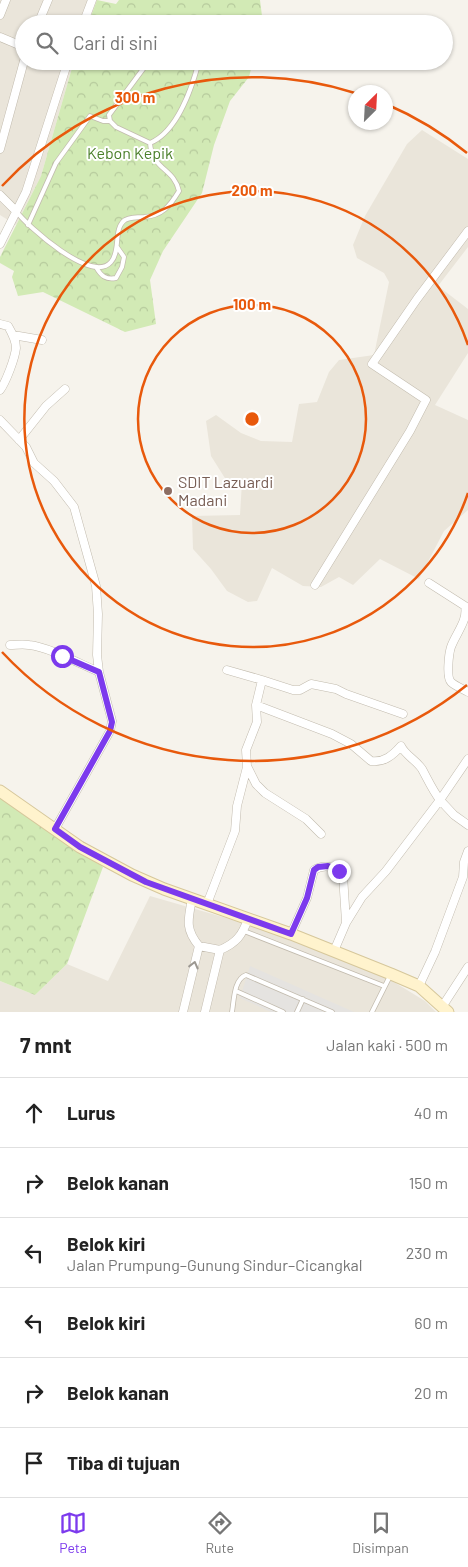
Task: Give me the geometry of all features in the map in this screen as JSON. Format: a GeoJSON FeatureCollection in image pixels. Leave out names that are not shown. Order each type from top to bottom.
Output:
{"type":"FeatureCollection","features":[{"type":"Feature","properties":{"kind":"main road"},"geometry":{"type":"LineString","coordinates":[[0,790],[80,847],[132,875],[164,889],[334,950],[392,974],[418,986],[445,1009]]}},
{"type":"Feature","properties":{"kind":"street"},"geometry":{"type":"LineString","coordinates":[[0,16],[6,0]]}},
{"type":"Feature","properties":{"kind":"street"},"geometry":{"type":"LineString","coordinates":[[42,15],[48,0]]}},
{"type":"Feature","properties":{"kind":"street"},"geometry":{"type":"LineString","coordinates":[[86,15],[92,0]]}},
{"type":"Feature","properties":{"kind":"street"},"geometry":{"type":"LineString","coordinates":[[0,37],[15,43]]}},
{"type":"Feature","properties":{"kind":"street"},"geometry":{"type":"LineString","coordinates":[[0,149],[22,70]]}},
{"type":"Feature","properties":{"kind":"street"},"geometry":{"type":"LineString","coordinates":[[0,244],[26,192],[65,70]]}},
{"type":"Feature","properties":{"kind":"street"},"geometry":{"type":"LineString","coordinates":[[0,195],[16,211]]}},
{"type":"Feature","properties":{"kind":"street"},"geometry":{"type":"LineString","coordinates":[[315,585],[410,432],[426,400],[372,364],[417,299],[468,231]]}},
{"type":"Feature","properties":{"kind":"street"},"geometry":{"type":"LineString","coordinates":[[0,324],[8,326],[13,335],[16,350],[5,384],[0,390]]}},
{"type":"Feature","properties":{"kind":"street"},"geometry":{"type":"LineString","coordinates":[[13,335],[42,340]]}},
{"type":"Feature","properties":{"kind":"street"},"geometry":{"type":"LineString","coordinates":[[19,440],[46,406],[65,389]]}},
{"type":"Feature","properties":{"kind":"street"},"geometry":{"type":"LineString","coordinates":[[0,420],[26,447],[34,463],[54,481],[74,507],[96,586],[98,614],[97,655],[99,672],[112,722],[110,731],[55,829]]}},
{"type":"Feature","properties":{"kind":"street"},"geometry":{"type":"LineString","coordinates":[[429,583],[465,606],[467,611],[465,621],[451,648],[448,675],[450,681],[468,692]]}},
{"type":"Feature","properties":{"kind":"street"},"geometry":{"type":"LineString","coordinates":[[10,645],[36,647],[99,672]]}},
{"type":"Feature","properties":{"kind":"street"},"geometry":{"type":"LineString","coordinates":[[227,670],[293,690],[300,690],[311,684],[336,689],[403,714]]}},
{"type":"Feature","properties":{"kind":"street"},"geometry":{"type":"LineString","coordinates":[[207,904],[235,832],[237,806],[247,766],[246,750],[254,733],[256,706],[262,680]]}},
{"type":"Feature","properties":{"kind":"street"},"geometry":{"type":"LineString","coordinates":[[256,706],[332,734],[351,744],[371,761],[385,760],[401,746],[422,769],[434,793],[454,815],[468,825]]}},
{"type":"Feature","properties":{"kind":"street"},"geometry":{"type":"LineString","coordinates":[[334,950],[346,923],[362,897],[386,872],[468,759]]}},
{"type":"Feature","properties":{"kind":"street"},"geometry":{"type":"LineString","coordinates":[[247,766],[256,784],[265,793],[306,819],[321,834]]}},
{"type":"Feature","properties":{"kind":"street"},"geometry":{"type":"LineString","coordinates":[[418,986],[435,952],[463,878],[464,862],[468,851]]}},
{"type":"Feature","properties":{"kind":"street"},"geometry":{"type":"LineString","coordinates":[[291,934],[307,898],[314,870],[318,867],[328,866],[339,871],[342,875],[346,923]]}},
{"type":"Feature","properties":{"kind":"street"},"geometry":{"type":"LineString","coordinates":[[192,899],[188,918],[190,935],[199,946],[220,950],[232,944],[244,931],[248,919]]}},
{"type":"Feature","properties":{"kind":"street"},"geometry":{"type":"LineString","coordinates":[[183,1012],[199,946]]}},
{"type":"Feature","properties":{"kind":"street"},"geometry":{"type":"LineString","coordinates":[[205,1012],[220,950]]}},
{"type":"Feature","properties":{"kind":"street"},"geometry":{"type":"LineString","coordinates":[[445,1009],[468,967]]}},
{"type":"Feature","properties":{"kind":"lane"},"geometry":{"type":"LineString","coordinates":[[110,122],[109,115],[142,70]]}},
{"type":"Feature","properties":{"kind":"lane"},"geometry":{"type":"LineString","coordinates":[[28,225],[56,163],[90,116],[110,122],[116,127],[150,143],[157,140],[170,128],[192,87],[196,70]]}},
{"type":"Feature","properties":{"kind":"lane"},"geometry":{"type":"LineString","coordinates":[[16,211],[28,225],[78,262],[96,268],[107,265],[112,262],[117,248],[119,227],[123,221],[132,217],[161,214],[172,204],[179,191],[176,181],[154,160],[150,143]]}},
{"type":"Feature","properties":{"kind":"lane"},"geometry":{"type":"LineString","coordinates":[[96,268],[102,276],[110,279],[116,278],[122,267],[124,257],[117,248]]}},
{"type":"Feature","properties":{"kind":"lane"},"geometry":{"type":"LineString","coordinates":[[244,931],[384,986]]}},
{"type":"Feature","properties":{"kind":"lane"},"geometry":{"type":"LineString","coordinates":[[372,1012],[392,974]]}},
{"type":"Feature","properties":{"kind":"lane"},"geometry":{"type":"LineString","coordinates":[[232,1012],[238,982],[241,976],[246,975],[332,1012]]}},
{"type":"Feature","properties":{"kind":"lane"},"geometry":{"type":"LineString","coordinates":[[236,991],[283,1012]]}},
{"type":"Feature","properties":{"kind":"lane"},"geometry":{"type":"LineString","coordinates":[[297,1012],[303,999]]}},
{"type":"Feature","properties":{"kind":"shaded area"},"geometry":{"type":"Polygon","coordinates":[[[0,0],[97,0],[91,15],[15,15],[15,70],[71,70],[41,176],[16,225],[0,215],[0,0]]]}},
{"type":"Feature","properties":{"kind":"shaded area"},"geometry":{"type":"Polygon","coordinates":[[[422,130],[468,159],[468,247],[438,286],[468,309],[468,353],[435,405],[468,420],[468,510],[444,531],[419,579],[380,559],[353,585],[339,577],[321,587],[303,586],[272,568],[257,601],[248,602],[227,591],[193,549],[192,516],[240,515],[242,482],[228,483],[211,456],[206,421],[216,415],[241,433],[261,441],[292,442],[299,404],[317,402],[329,372],[339,360],[374,355],[389,282],[384,273],[357,258],[353,245],[365,216],[407,144],[422,130]]]}},
{"type":"Feature","properties":{"kind":"shaded area"},"geometry":{"type":"Polygon","coordinates":[[[150,896],[254,926],[389,979],[425,1001],[436,1012],[0,1012],[0,981],[35,995],[67,964],[108,981],[150,896]]]}},
{"type":"Feature","properties":{"kind":"shaded area"},"geometry":{"type":"Polygon","coordinates":[[[250,966],[354,1012],[271,1012],[240,998],[250,966]]]}},
{"type":"Feature","properties":{"kind":"green space"},"geometry":{"type":"Polygon","coordinates":[[[97,0],[116,4],[119,0],[260,0],[262,15],[91,15],[97,0]]]}},
{"type":"Feature","properties":{"kind":"green space","name":"Kebon Kepik"},"geometry":{"type":"Polygon","coordinates":[[[71,70],[251,70],[249,77],[230,101],[214,145],[202,193],[163,251],[150,280],[156,324],[125,332],[43,292],[18,296],[12,277],[14,271],[0,263],[0,257],[41,176],[71,70]]]}},
{"type":"Feature","properties":{"kind":"green space"},"geometry":{"type":"Polygon","coordinates":[[[0,792],[103,867],[67,964],[35,995],[0,981],[0,792]]]}},
{"type":"Feature","properties":{"kind":"place","name":"SDIT Lazuardi Madani"},"geometry":{"type":"Point","coordinates":[168,491]}},
{"type":"Feature","properties":{"kind":"route"},"geometry":{"type":"LineString","coordinates":[[62,656],[99,672],[112,722],[105,741],[88,767],[55,829],[80,847],[146,882],[291,934],[307,898],[314,870],[318,867],[328,866],[339,871]]}}]}
